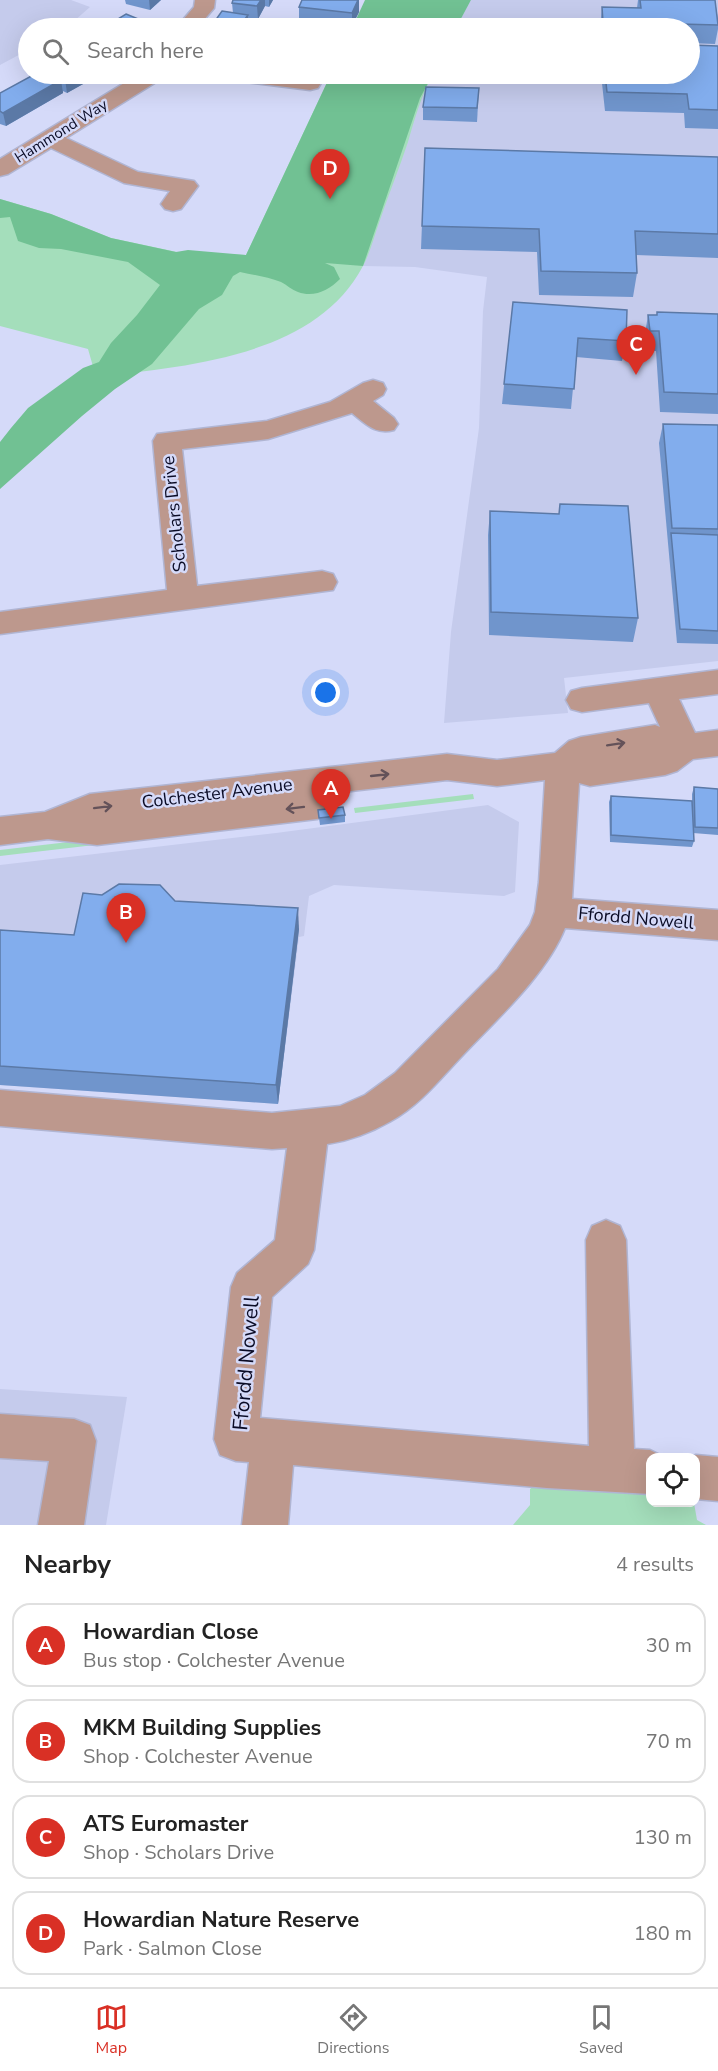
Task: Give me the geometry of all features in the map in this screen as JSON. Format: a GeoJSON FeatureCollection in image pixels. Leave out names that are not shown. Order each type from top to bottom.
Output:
{"type":"FeatureCollection","features":[{"type":"Feature","properties":{"kind":"street"},"geometry":{"type":"LineString","coordinates":[[195,18],[204,8],[205,0]]}},
{"type":"Feature","properties":{"kind":"street","name":"Hammond Way"},"geometry":{"type":"LineString","coordinates":[[0,169],[137,84]]}},
{"type":"Feature","properties":{"kind":"street"},"geometry":{"type":"LineString","coordinates":[[49,138],[132,178],[186,186],[173,204]]}},
{"type":"Feature","properties":{"kind":"street","name":"Scholars Drive"},"geometry":{"type":"LineString","coordinates":[[183,599],[167,441],[268,430],[340,408],[364,395],[384,424]]}},
{"type":"Feature","properties":{"kind":"street"},"geometry":{"type":"LineString","coordinates":[[0,623],[322,582]]}},
{"type":"Feature","properties":{"kind":"street"},"geometry":{"type":"LineString","coordinates":[[582,700],[718,682]]}},
{"type":"Feature","properties":{"kind":"street"},"geometry":{"type":"LineString","coordinates":[[659,690],[686,747]]}},
{"type":"Feature","properties":{"kind":"street","name":"Colchester Avenue"},"geometry":{"type":"LineString","coordinates":[[0,831],[48,825],[96,831],[184,821],[453,789],[496,773],[563,765],[590,773],[665,762],[686,747],[718,743]]}},
{"type":"Feature","properties":{"kind":"street","name":"Ffordd Nowell"},"geometry":{"type":"LineString","coordinates":[[0,1108],[272,1131],[342,1124],[379,1108],[410,1085],[511,980],[545,933],[553,912],[563,765]]}},
{"type":"Feature","properties":{"kind":"street","name":"Ffordd Nowell"},"geometry":{"type":"LineString","coordinates":[[553,912],[718,925]]}},
{"type":"Feature","properties":{"kind":"street","name":"Ffordd Nowell"},"geometry":{"type":"LineString","coordinates":[[309,1129],[294,1250],[252,1287],[236,1439],[547,1466],[631,1470],[606,1240]]}},
{"type":"Feature","properties":{"kind":"street"},"geometry":{"type":"LineString","coordinates":[[0,1436],[74,1441],[61,1525]]}},
{"type":"Feature","properties":{"kind":"street","name":"Ffordd Nowell"},"geometry":{"type":"LineString","coordinates":[[265,1525],[273,1441]]}},
{"type":"Feature","properties":{"kind":"street"},"geometry":{"type":"LineString","coordinates":[[700,1477],[718,1479]]}},
{"type":"Feature","properties":{"kind":"shaded area"},"geometry":{"type":"Polygon","coordinates":[[[0,0],[71,0],[90,7],[77,18],[18,18],[18,55],[0,65],[0,0]]]}},
{"type":"Feature","properties":{"kind":"shaded area"},"geometry":{"type":"Polygon","coordinates":[[[471,0],[718,0],[718,661],[564,678],[568,713],[444,723],[451,632],[479,428],[483,311],[487,277],[415,267],[363,266],[407,143],[420,98],[428,84],[700,84],[700,18],[461,18],[471,0]]]}},
{"type":"Feature","properties":{"kind":"shaded area"},"geometry":{"type":"Polygon","coordinates":[[[488,805],[519,822],[515,892],[504,896],[334,885],[309,896],[304,936],[299,937],[278,1104],[0,1085],[0,865],[276,833],[488,805]]]}},
{"type":"Feature","properties":{"kind":"shaded area"},"geometry":{"type":"Polygon","coordinates":[[[0,1389],[127,1397],[106,1525],[0,1525],[0,1389]]]}},
{"type":"Feature","properties":{"kind":"green space"},"geometry":{"type":"Polygon","coordinates":[[[365,0],[471,0],[461,18],[357,18],[365,0]]]}},
{"type":"Feature","properties":{"kind":"green space"},"geometry":{"type":"Polygon","coordinates":[[[326,84],[428,84],[363,266],[341,296],[314,320],[281,338],[246,352],[169,368],[96,377],[88,349],[0,326],[0,199],[51,214],[111,238],[177,252],[246,255],[326,84]]]}},
{"type":"Feature","properties":{"kind":"green space"},"geometry":{"type":"Polygon","coordinates":[[[326,84],[428,84],[420,98],[363,266],[325,263],[334,267],[340,279],[326,290],[310,294],[298,292],[281,282],[266,277],[240,272],[233,276],[222,295],[199,309],[152,364],[115,389],[82,416],[0,489],[0,442],[28,408],[83,368],[99,362],[111,343],[160,285],[128,262],[61,249],[39,248],[18,241],[10,217],[0,218],[0,199],[51,214],[111,238],[176,252],[188,250],[246,255],[326,84]]]}},
{"type":"Feature","properties":{"kind":"green space"},"geometry":{"type":"Polygon","coordinates":[[[473,794],[474,799],[355,813],[354,808],[473,794]]]}},
{"type":"Feature","properties":{"kind":"green space"},"geometry":{"type":"Polygon","coordinates":[[[171,830],[172,836],[0,856],[0,850],[171,830]]]}},
{"type":"Feature","properties":{"kind":"green space"},"geometry":{"type":"Polygon","coordinates":[[[535,1485],[646,1493],[646,1507],[695,1507],[697,1520],[706,1525],[513,1525],[530,1505],[530,1489],[535,1485]]]}},
{"type":"Feature","properties":{"kind":"building"},"geometry":{"type":"Polygon","coordinates":[[[233,0],[261,0],[257,6],[232,3],[233,0]]]}},
{"type":"Feature","properties":{"kind":"building"},"geometry":{"type":"Polygon","coordinates":[[[302,0],[358,0],[352,13],[299,7],[302,0]]]}},
{"type":"Feature","properties":{"kind":"building"},"geometry":{"type":"Polygon","coordinates":[[[640,0],[715,0],[718,25],[700,25],[700,18],[603,18],[602,7],[641,8],[640,0]]]}},
{"type":"Feature","properties":{"kind":"building"},"geometry":{"type":"Polygon","coordinates":[[[222,11],[248,15],[246,18],[217,18],[222,11]]]}},
{"type":"Feature","properties":{"kind":"building"},"geometry":{"type":"Polygon","coordinates":[[[126,14],[136,18],[119,18],[126,14]]]}},
{"type":"Feature","properties":{"kind":"building"},"geometry":{"type":"Polygon","coordinates":[[[700,45],[718,46],[718,110],[689,109],[687,94],[607,92],[606,84],[700,84],[700,45]]]}},
{"type":"Feature","properties":{"kind":"building"},"geometry":{"type":"Polygon","coordinates":[[[18,83],[54,84],[3,113],[0,111],[0,93],[18,83]]]}},
{"type":"Feature","properties":{"kind":"building"},"geometry":{"type":"Polygon","coordinates":[[[426,87],[479,88],[477,108],[423,107],[426,87]]]}},
{"type":"Feature","properties":{"kind":"building"},"geometry":{"type":"Polygon","coordinates":[[[425,148],[718,157],[718,234],[635,231],[637,273],[541,271],[539,229],[422,226],[425,148]]]}},
{"type":"Feature","properties":{"kind":"building"},"geometry":{"type":"Polygon","coordinates":[[[513,302],[627,310],[626,341],[578,338],[574,389],[504,384],[513,302]]]}},
{"type":"Feature","properties":{"kind":"building"},"geometry":{"type":"Polygon","coordinates":[[[657,312],[718,314],[718,394],[664,392],[659,331],[650,331],[648,315],[657,315],[657,312]]]}},
{"type":"Feature","properties":{"kind":"building"},"geometry":{"type":"Polygon","coordinates":[[[663,424],[718,425],[718,529],[672,528],[663,424]]]}},
{"type":"Feature","properties":{"kind":"building"},"geometry":{"type":"Polygon","coordinates":[[[560,504],[628,506],[638,618],[491,612],[490,511],[559,514],[560,504]]]}},
{"type":"Feature","properties":{"kind":"building"},"geometry":{"type":"Polygon","coordinates":[[[671,533],[718,535],[718,631],[680,629],[671,533]]]}},
{"type":"Feature","properties":{"kind":"building"},"geometry":{"type":"Polygon","coordinates":[[[694,787],[718,789],[718,828],[695,827],[694,787]]]}},
{"type":"Feature","properties":{"kind":"building"},"geometry":{"type":"Polygon","coordinates":[[[611,796],[692,801],[694,841],[611,835],[611,796]]]}},
{"type":"Feature","properties":{"kind":"building"},"geometry":{"type":"Polygon","coordinates":[[[343,807],[345,815],[319,818],[318,810],[343,807]]]}},
{"type":"Feature","properties":{"kind":"building"},"geometry":{"type":"Polygon","coordinates":[[[119,884],[160,885],[175,901],[298,908],[276,1085],[0,1066],[0,930],[74,935],[83,893],[102,895],[119,884]]]}},
{"type":"Feature","properties":{"kind":"place","name":"Howardian Nature Reserve"},"geometry":{"type":"Point","coordinates":[330,199]}},
{"type":"Feature","properties":{"kind":"place","name":"ATS Euromaster"},"geometry":{"type":"Point","coordinates":[636,375]}},
{"type":"Feature","properties":{"kind":"place","name":"Howardian Close"},"geometry":{"type":"Point","coordinates":[331,819]}},
{"type":"Feature","properties":{"kind":"place","name":"MKM Building Supplies"},"geometry":{"type":"Point","coordinates":[126,943]}}]}
